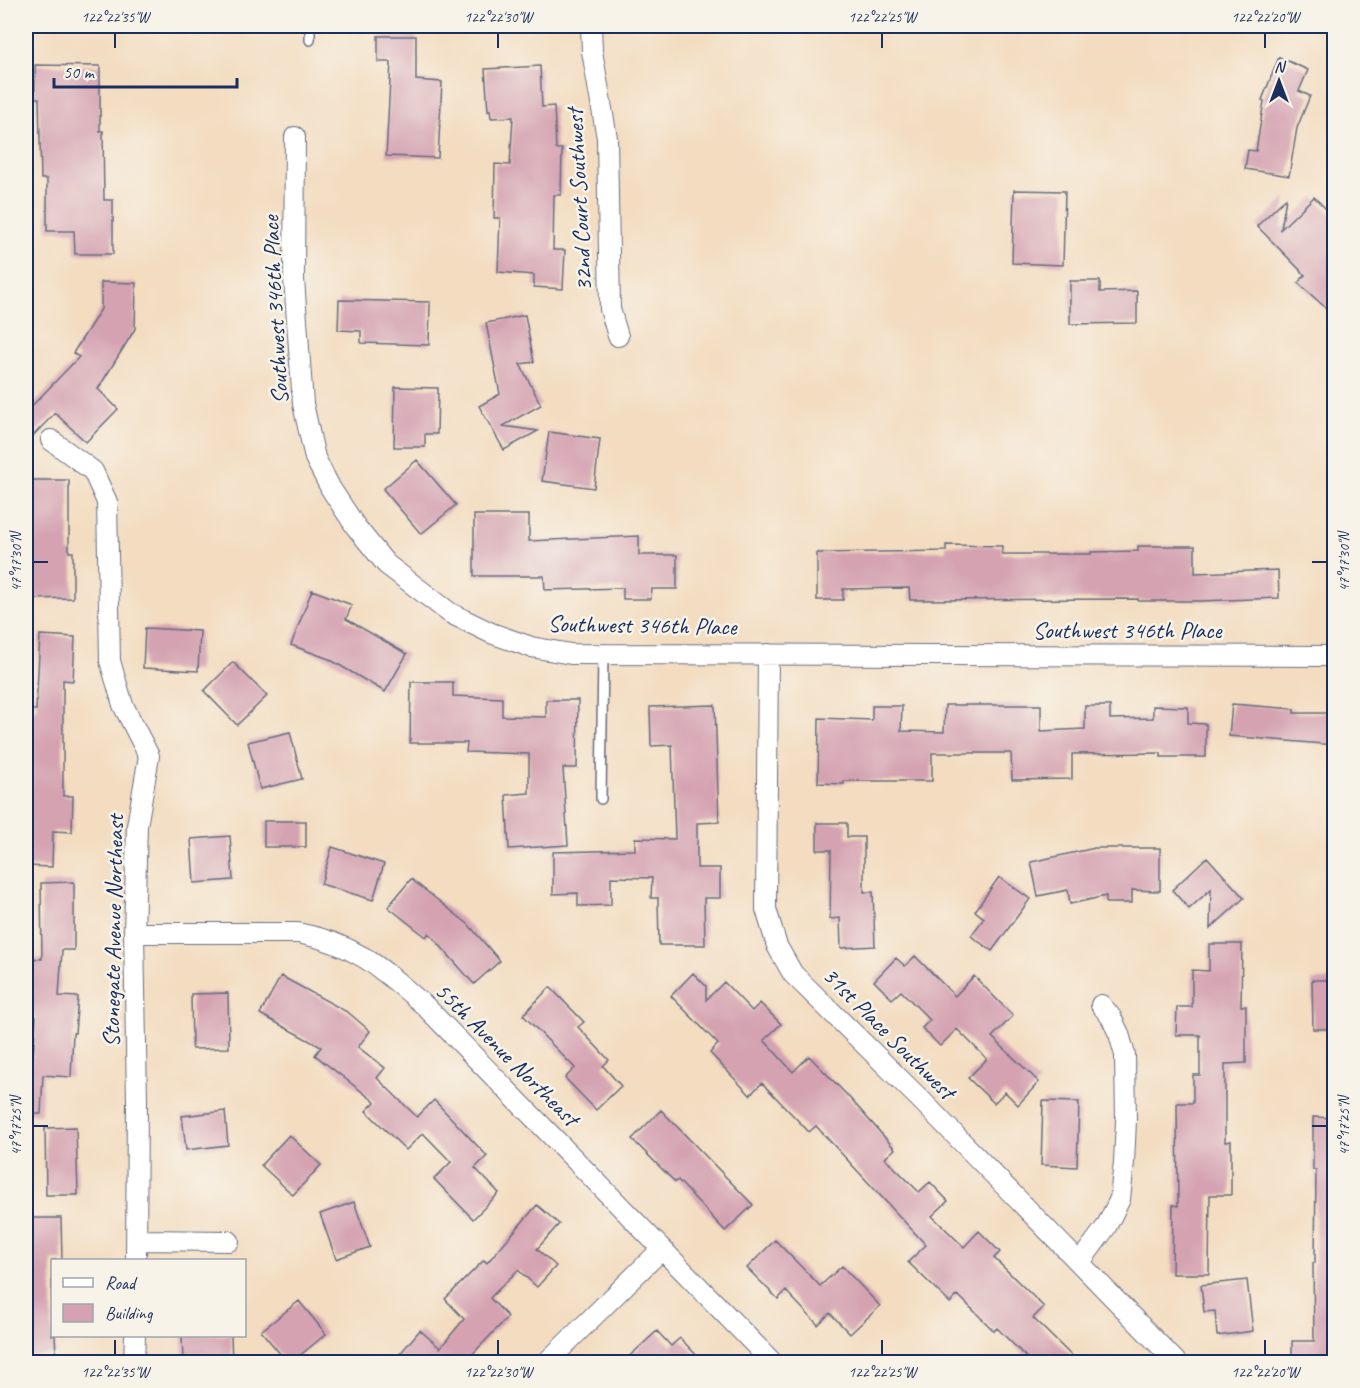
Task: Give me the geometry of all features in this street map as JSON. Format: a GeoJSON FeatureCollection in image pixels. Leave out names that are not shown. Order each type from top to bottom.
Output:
{"type":"FeatureCollection","features":[{"type":"Feature","properties":{"kind":"street","name":"32nd Court Southwest"},"geometry":{"type":"LineString","coordinates":[[591,26],[592,51],[606,138],[610,309],[618,336]]}},
{"type":"Feature","properties":{"kind":"street","name":"Southwest 346th Place"},"geometry":{"type":"LineString","coordinates":[[295,137],[294,279],[303,404],[315,458],[331,489],[356,527],[386,564],[450,613],[491,633],[531,647],[571,654],[1335,656]]}},
{"type":"Feature","properties":{"kind":"street","name":"Stonegate Avenue Northeast"},"geometry":{"type":"LineString","coordinates":[[51,440],[93,471],[107,502],[110,661],[123,705],[149,756],[137,826],[134,933],[137,1100],[136,1259]]}},
{"type":"Feature","properties":{"kind":"street","name":"31st Place Southwest"},"geometry":{"type":"LineString","coordinates":[[768,654],[766,909],[777,946],[793,974],[930,1108],[1176,1362]]}},
{"type":"Feature","properties":{"kind":"street","name":"55th Avenue Northeast"},"geometry":{"type":"LineString","coordinates":[[134,933],[298,933],[317,937],[356,951],[378,965],[424,1005],[772,1362]]}},
{"type":"Feature","properties":{"kind":"street"},"geometry":{"type":"LineString","coordinates":[[1080,1262],[1106,1227],[1120,1199],[1124,1162],[1125,1055],[1112,1017],[1101,1005]]}},
{"type":"Feature","properties":{"kind":"street"},"geometry":{"type":"LineString","coordinates":[[137,1240],[229,1241]]}},
{"type":"Feature","properties":{"kind":"street"},"geometry":{"type":"LineString","coordinates":[[547,1362],[662,1249]]}},
{"type":"Feature","properties":{"kind":"street"},"geometry":{"type":"LineString","coordinates":[[135,1337],[135,1362]]}},
{"type":"Feature","properties":{"kind":"lane"},"geometry":{"type":"LineString","coordinates":[[309,26],[310,40]]}},
{"type":"Feature","properties":{"kind":"lane"},"geometry":{"type":"LineString","coordinates":[[601,799],[603,654]]}},
{"type":"Feature","properties":{"kind":"building"},"geometry":{"type":"Polygon","coordinates":[[[378,36],[416,36],[416,80],[442,82],[438,158],[386,156],[391,62],[378,62],[378,36]]]}},
{"type":"Feature","properties":{"kind":"building"},"geometry":{"type":"Polygon","coordinates":[[[1279,57],[1308,70],[1299,91],[1310,96],[1297,128],[1289,176],[1245,169],[1248,150],[1256,151],[1264,101],[1262,100],[1279,57]]]}},
{"type":"Feature","properties":{"kind":"building"},"geometry":{"type":"Polygon","coordinates":[[[35,65],[100,66],[100,131],[103,131],[104,200],[113,200],[113,254],[75,254],[74,231],[47,231],[47,179],[41,179],[39,98],[35,98],[35,65]]]}},
{"type":"Feature","properties":{"kind":"building"},"geometry":{"type":"Polygon","coordinates":[[[540,66],[542,107],[554,106],[556,149],[562,149],[561,195],[554,195],[553,250],[565,250],[563,289],[534,287],[534,275],[498,272],[500,218],[494,218],[495,164],[510,165],[513,117],[491,118],[490,110],[488,111],[485,69],[540,66]]]}},
{"type":"Feature","properties":{"kind":"building"},"geometry":{"type":"Polygon","coordinates":[[[1014,190],[1065,191],[1063,265],[1012,263],[1014,190]]]}},
{"type":"Feature","properties":{"kind":"building"},"geometry":{"type":"Polygon","coordinates":[[[1314,197],[1335,218],[1335,316],[1298,283],[1305,275],[1257,226],[1286,198],[1281,229],[1314,197]]]}},
{"type":"Feature","properties":{"kind":"building"},"geometry":{"type":"Polygon","coordinates":[[[1070,281],[1100,281],[1100,292],[1137,291],[1137,323],[1070,324],[1070,281]]]}},
{"type":"Feature","properties":{"kind":"building"},"geometry":{"type":"Polygon","coordinates":[[[101,282],[136,283],[135,329],[98,389],[118,409],[86,442],[55,413],[26,443],[26,412],[79,357],[73,353],[101,309],[101,282]]]}},
{"type":"Feature","properties":{"kind":"building"},"geometry":{"type":"Polygon","coordinates":[[[339,300],[430,302],[429,345],[361,343],[361,331],[338,330],[339,300]]]}},
{"type":"Feature","properties":{"kind":"building"},"geometry":{"type":"Polygon","coordinates":[[[525,315],[534,362],[520,364],[541,405],[503,426],[538,431],[504,450],[479,406],[500,394],[486,323],[525,315]]]}},
{"type":"Feature","properties":{"kind":"building"},"geometry":{"type":"Polygon","coordinates":[[[395,387],[438,388],[437,434],[425,434],[425,447],[394,447],[395,387]]]}},
{"type":"Feature","properties":{"kind":"building"},"geometry":{"type":"Polygon","coordinates":[[[549,432],[600,439],[594,488],[542,481],[549,432]]]}},
{"type":"Feature","properties":{"kind":"building"},"geometry":{"type":"Polygon","coordinates":[[[417,460],[456,505],[421,534],[383,489],[417,460]]]}},
{"type":"Feature","properties":{"kind":"building"},"geometry":{"type":"Polygon","coordinates":[[[26,480],[69,480],[69,552],[73,552],[73,598],[26,599],[26,480]]]}},
{"type":"Feature","properties":{"kind":"building"},"geometry":{"type":"Polygon","coordinates":[[[474,515],[529,515],[529,541],[639,536],[639,555],[677,555],[677,589],[652,589],[651,599],[623,599],[623,588],[545,590],[544,576],[474,576],[474,515]]]}},
{"type":"Feature","properties":{"kind":"building"},"geometry":{"type":"Polygon","coordinates":[[[946,545],[1002,546],[1002,554],[1091,554],[1091,552],[1138,551],[1138,546],[1195,546],[1195,573],[1278,570],[1279,598],[1200,601],[910,600],[909,588],[843,589],[843,600],[817,600],[817,553],[946,551],[946,545]]]}},
{"type":"Feature","properties":{"kind":"building"},"geometry":{"type":"Polygon","coordinates":[[[312,590],[352,605],[346,619],[407,654],[385,692],[329,659],[291,645],[312,590]]]}},
{"type":"Feature","properties":{"kind":"building"},"geometry":{"type":"Polygon","coordinates":[[[145,628],[200,631],[198,671],[143,668],[145,628]]]}},
{"type":"Feature","properties":{"kind":"building"},"geometry":{"type":"Polygon","coordinates":[[[40,635],[75,637],[73,681],[63,680],[63,796],[73,796],[72,832],[53,831],[52,867],[26,866],[26,794],[31,794],[31,710],[36,710],[40,635]]]}},
{"type":"Feature","properties":{"kind":"building"},"geometry":{"type":"Polygon","coordinates":[[[233,662],[267,696],[237,725],[204,691],[233,662]]]}},
{"type":"Feature","properties":{"kind":"building"},"geometry":{"type":"Polygon","coordinates":[[[411,682],[453,682],[453,696],[502,698],[502,716],[546,717],[546,700],[578,700],[577,768],[563,768],[568,845],[509,849],[506,795],[529,793],[529,754],[466,752],[467,743],[410,743],[411,682]]]}},
{"type":"Feature","properties":{"kind":"building"},"geometry":{"type":"Polygon","coordinates":[[[1232,704],[1294,709],[1294,713],[1335,713],[1335,745],[1229,736],[1232,704]]]}},
{"type":"Feature","properties":{"kind":"building"},"geometry":{"type":"Polygon","coordinates":[[[715,705],[719,822],[697,823],[697,868],[720,868],[720,898],[704,898],[705,945],[659,945],[658,898],[651,898],[652,878],[611,877],[611,905],[578,906],[578,893],[553,894],[553,852],[635,850],[635,838],[675,839],[672,745],[651,746],[650,707],[715,705]]]}},
{"type":"Feature","properties":{"kind":"building"},"geometry":{"type":"Polygon","coordinates":[[[945,705],[1041,705],[1041,731],[1085,729],[1085,706],[1110,706],[1110,719],[1153,718],[1153,706],[1188,707],[1188,723],[1206,724],[1206,757],[1161,757],[1161,753],[1072,754],[1072,779],[1012,780],[1011,753],[932,753],[932,781],[818,783],[819,718],[872,720],[872,706],[902,706],[901,731],[944,732],[945,705]]]}},
{"type":"Feature","properties":{"kind":"building"},"geometry":{"type":"Polygon","coordinates":[[[290,732],[302,779],[260,789],[248,742],[290,732]]]}},
{"type":"Feature","properties":{"kind":"building"},"geometry":{"type":"Polygon","coordinates":[[[264,821],[306,821],[306,847],[264,847],[264,821]]]}},
{"type":"Feature","properties":{"kind":"building"},"geometry":{"type":"Polygon","coordinates":[[[817,823],[847,823],[847,837],[864,837],[864,892],[873,892],[875,946],[841,948],[840,918],[830,919],[831,850],[817,850],[817,823]]]}},
{"type":"Feature","properties":{"kind":"building"},"geometry":{"type":"Polygon","coordinates":[[[230,836],[233,880],[194,883],[191,839],[230,836]]]}},
{"type":"Feature","properties":{"kind":"building"},"geometry":{"type":"Polygon","coordinates":[[[332,847],[384,864],[373,900],[321,884],[332,847]]]}},
{"type":"Feature","properties":{"kind":"building"},"geometry":{"type":"Polygon","coordinates":[[[1095,848],[1160,848],[1160,891],[1132,890],[1132,903],[1106,903],[1106,896],[1070,904],[1068,890],[1038,896],[1031,862],[1095,848]]]}},
{"type":"Feature","properties":{"kind":"building"},"geometry":{"type":"Polygon","coordinates":[[[1207,857],[1244,898],[1210,929],[1211,889],[1189,909],[1172,890],[1207,857]]]}},
{"type":"Feature","properties":{"kind":"building"},"geometry":{"type":"Polygon","coordinates":[[[999,877],[1030,899],[992,951],[971,936],[984,918],[975,911],[999,877]]]}},
{"type":"Feature","properties":{"kind":"building"},"geometry":{"type":"Polygon","coordinates":[[[411,879],[468,924],[500,961],[474,984],[429,933],[426,937],[388,907],[411,879]]]}},
{"type":"Feature","properties":{"kind":"building"},"geometry":{"type":"Polygon","coordinates":[[[74,882],[74,950],[62,950],[59,996],[78,997],[75,1033],[73,1033],[71,1077],[43,1075],[41,1114],[26,1114],[26,1056],[33,1057],[36,1017],[26,1016],[26,958],[42,959],[41,883],[74,882]]]}},
{"type":"Feature","properties":{"kind":"building"},"geometry":{"type":"Polygon","coordinates":[[[1209,944],[1242,944],[1241,1006],[1246,1006],[1246,1063],[1225,1064],[1225,1142],[1231,1141],[1231,1195],[1210,1195],[1209,1274],[1172,1274],[1173,1205],[1178,1206],[1177,1103],[1193,1103],[1193,1075],[1200,1075],[1200,1035],[1176,1035],[1177,1007],[1192,1007],[1192,970],[1209,971],[1209,944]]]}},
{"type":"Feature","properties":{"kind":"building"},"geometry":{"type":"Polygon","coordinates":[[[915,956],[955,996],[974,976],[1013,1016],[992,1037],[1039,1082],[1018,1105],[1005,1092],[994,1103],[968,1078],[987,1059],[957,1029],[940,1046],[922,1028],[930,1020],[901,991],[892,999],[874,981],[896,958],[905,966],[915,956]]]}},
{"type":"Feature","properties":{"kind":"building"},"geometry":{"type":"Polygon","coordinates":[[[693,973],[706,986],[706,1000],[724,982],[752,1011],[760,1003],[781,1024],[764,1040],[793,1072],[809,1056],[895,1149],[885,1158],[919,1192],[930,1182],[948,1201],[932,1216],[964,1247],[979,1231],[1000,1252],[994,1258],[1044,1307],[1033,1318],[1078,1362],[1031,1362],[997,1328],[994,1331],[958,1295],[950,1303],[908,1262],[926,1245],[816,1126],[809,1132],[762,1083],[750,1095],[710,1053],[718,1044],[671,996],[693,973]]]}},
{"type":"Feature","properties":{"kind":"building"},"geometry":{"type":"Polygon","coordinates":[[[281,976],[349,1013],[370,1031],[358,1047],[385,1068],[377,1078],[417,1117],[434,1100],[487,1156],[475,1168],[499,1193],[473,1219],[434,1179],[451,1162],[423,1133],[406,1150],[366,1111],[375,1102],[315,1055],[321,1047],[260,1014],[281,976]]]}},
{"type":"Feature","properties":{"kind":"building"},"geometry":{"type":"Polygon","coordinates":[[[1312,980],[1335,980],[1335,1029],[1313,1029],[1312,980]]]}},
{"type":"Feature","properties":{"kind":"building"},"geometry":{"type":"Polygon","coordinates":[[[550,987],[584,1022],[578,1027],[609,1060],[603,1066],[621,1086],[596,1110],[565,1078],[575,1068],[523,1015],[550,987]]]}},
{"type":"Feature","properties":{"kind":"building"},"geometry":{"type":"Polygon","coordinates":[[[228,993],[229,1048],[192,1049],[191,994],[228,993]]]}},
{"type":"Feature","properties":{"kind":"building"},"geometry":{"type":"Polygon","coordinates":[[[1043,1101],[1079,1102],[1077,1167],[1041,1165],[1043,1101]]]}},
{"type":"Feature","properties":{"kind":"building"},"geometry":{"type":"Polygon","coordinates":[[[661,1110],[753,1205],[725,1231],[678,1180],[675,1182],[632,1139],[661,1110]]]}},
{"type":"Feature","properties":{"kind":"building"},"geometry":{"type":"Polygon","coordinates":[[[225,1111],[228,1145],[186,1150],[182,1116],[225,1111]]]}},
{"type":"Feature","properties":{"kind":"building"},"geometry":{"type":"Polygon","coordinates":[[[1313,1117],[1335,1118],[1335,1362],[1292,1362],[1292,1341],[1314,1341],[1313,1263],[1315,1263],[1316,1170],[1313,1170],[1313,1117]]]}},
{"type":"Feature","properties":{"kind":"building"},"geometry":{"type":"Polygon","coordinates":[[[76,1127],[78,1195],[46,1195],[45,1128],[76,1127]]]}},
{"type":"Feature","properties":{"kind":"building"},"geometry":{"type":"Polygon","coordinates":[[[289,1135],[321,1165],[293,1195],[261,1165],[289,1135]]]}},
{"type":"Feature","properties":{"kind":"building"},"geometry":{"type":"Polygon","coordinates":[[[354,1202],[370,1247],[336,1259],[320,1214],[354,1202]]]}},
{"type":"Feature","properties":{"kind":"building"},"geometry":{"type":"Polygon","coordinates":[[[537,1205],[559,1224],[537,1249],[556,1266],[537,1287],[518,1270],[490,1298],[508,1317],[465,1362],[393,1362],[420,1330],[440,1348],[464,1319],[445,1299],[484,1260],[487,1263],[537,1205]]]}},
{"type":"Feature","properties":{"kind":"building"},"geometry":{"type":"Polygon","coordinates":[[[26,1218],[61,1218],[62,1259],[51,1259],[51,1337],[55,1337],[56,1354],[27,1356],[26,1218]]]}},
{"type":"Feature","properties":{"kind":"building"},"geometry":{"type":"Polygon","coordinates":[[[775,1240],[820,1286],[842,1266],[880,1306],[850,1334],[830,1313],[818,1325],[786,1291],[778,1299],[747,1268],[775,1240]]]}},
{"type":"Feature","properties":{"kind":"building"},"geometry":{"type":"Polygon","coordinates":[[[1247,1280],[1253,1331],[1217,1336],[1215,1311],[1204,1312],[1201,1285],[1247,1280]]]}},
{"type":"Feature","properties":{"kind":"building"},"geometry":{"type":"Polygon","coordinates":[[[299,1301],[326,1334],[292,1362],[287,1362],[261,1331],[299,1301]]]}},
{"type":"Feature","properties":{"kind":"building"},"geometry":{"type":"Polygon","coordinates":[[[657,1331],[671,1346],[680,1338],[703,1362],[623,1362],[657,1331]]]}},
{"type":"Feature","properties":{"kind":"building"},"geometry":{"type":"Polygon","coordinates":[[[182,1337],[231,1337],[232,1362],[183,1362],[182,1337]]]}}]}
